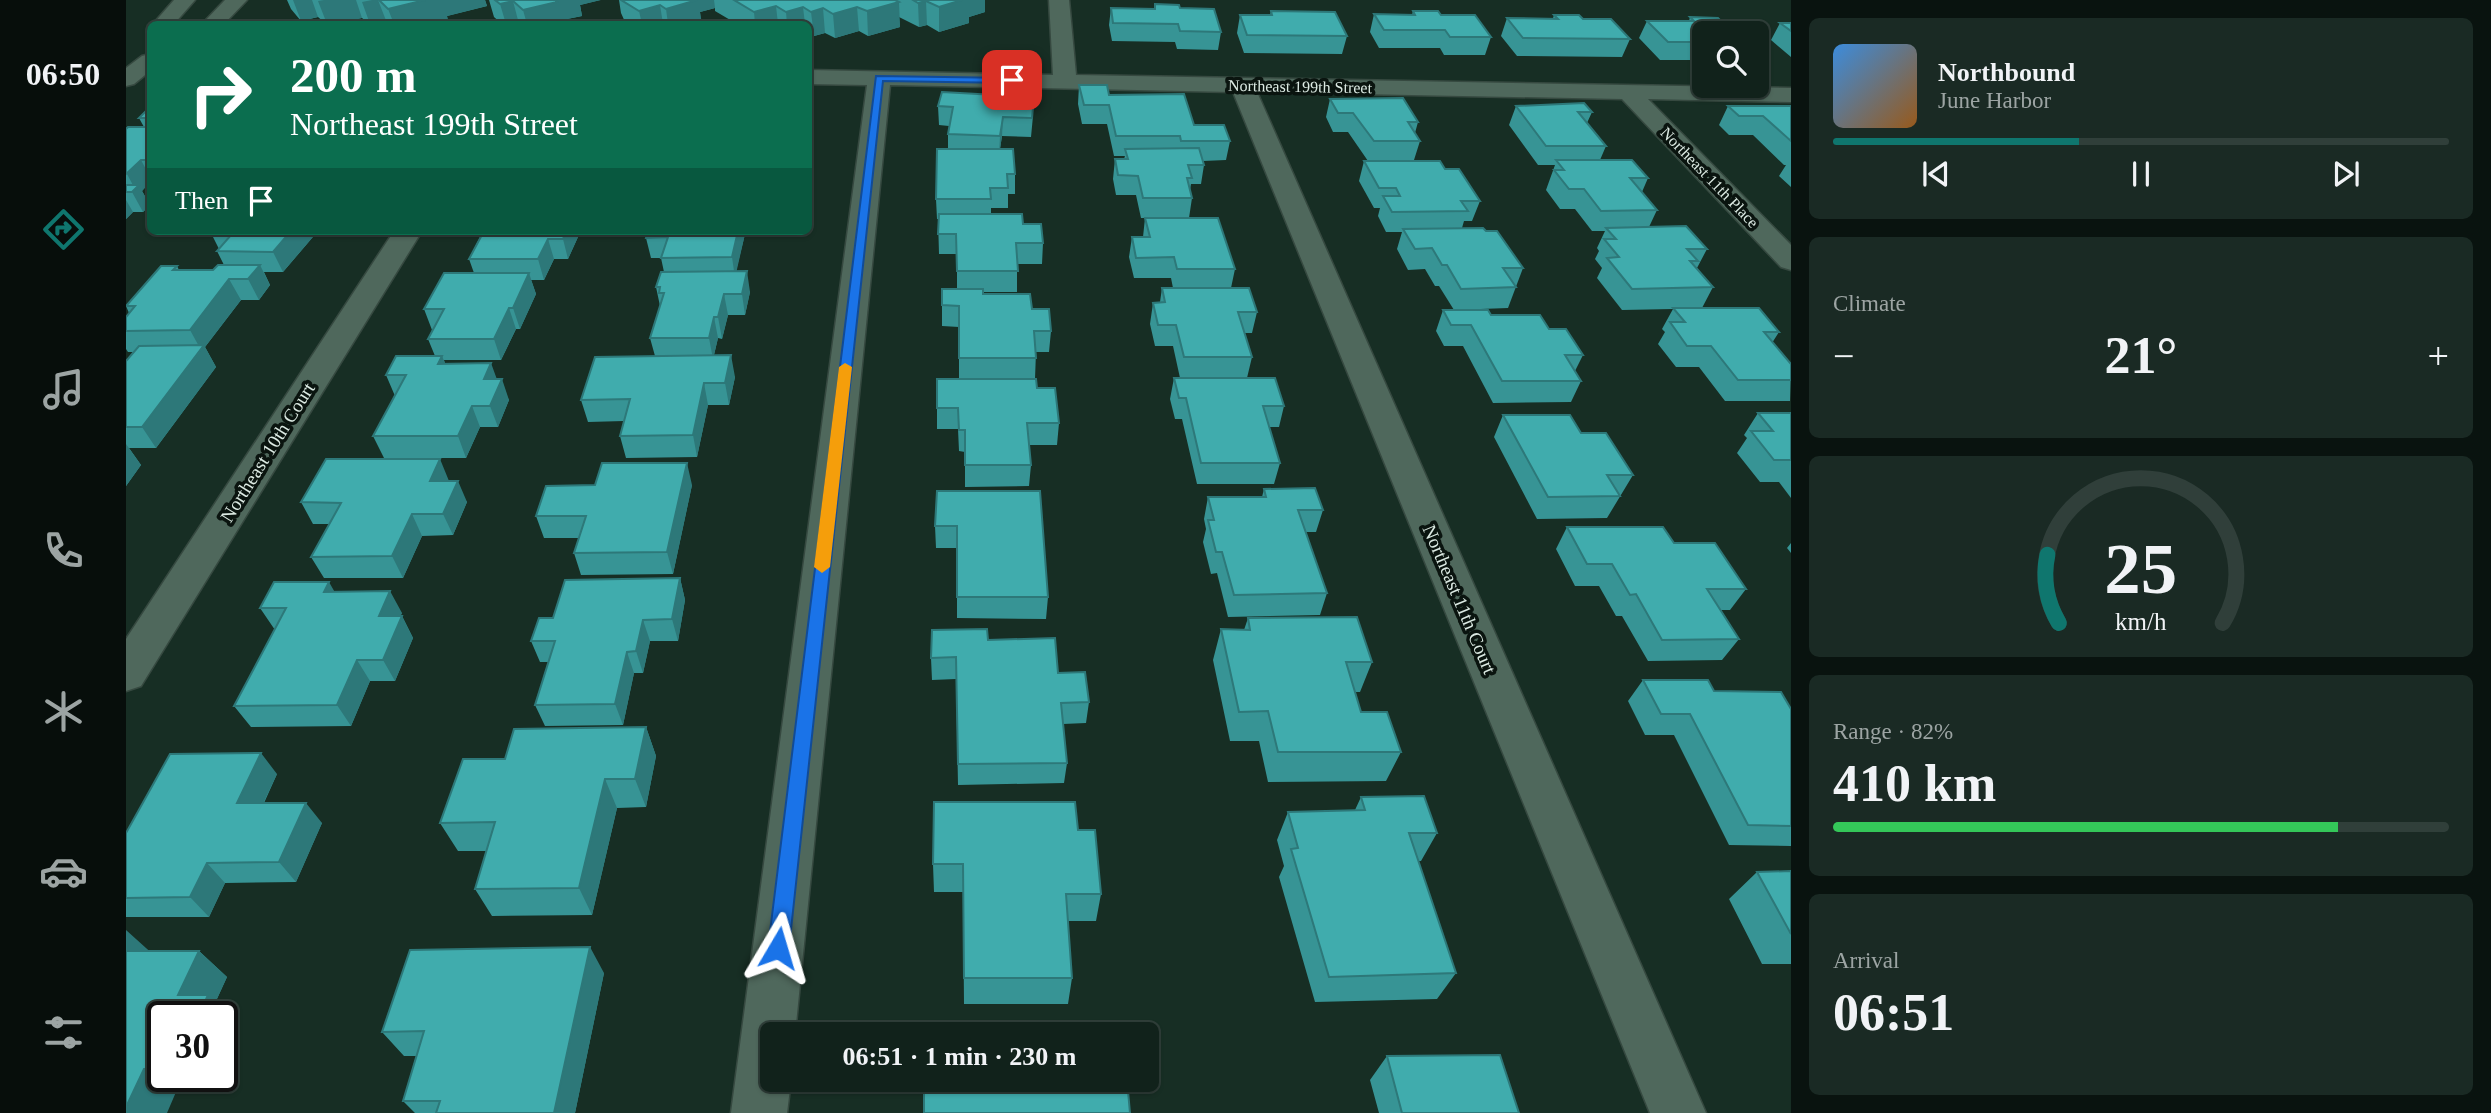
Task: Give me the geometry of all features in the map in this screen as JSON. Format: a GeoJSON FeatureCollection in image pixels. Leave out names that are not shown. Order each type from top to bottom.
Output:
{"type":"FeatureCollection","features":[{"type":"Feature","properties":{"kind":"street"},"geometry":{"type":"LineString","coordinates":[[166,21],[186,0]]}},
{"type":"Feature","properties":{"kind":"street"},"geometry":{"type":"LineString","coordinates":[[215,21],[237,0]]}},
{"type":"Feature","properties":{"kind":"street"},"geometry":{"type":"LineString","coordinates":[[1059,0],[1065,82]]}},
{"type":"Feature","properties":{"kind":"street"},"geometry":{"type":"LineString","coordinates":[[126,79],[144,59]]}},
{"type":"Feature","properties":{"kind":"street","name":"Northeast 199th Street"},"geometry":{"type":"LineString","coordinates":[[812,77],[1791,95]]}},
{"type":"Feature","properties":{"kind":"street"},"geometry":{"type":"LineString","coordinates":[[759,1113],[879,78]]}},
{"type":"Feature","properties":{"kind":"street","name":"Northeast 11th Court"},"geometry":{"type":"LineString","coordinates":[[1242,85],[1678,1113]]}},
{"type":"Feature","properties":{"kind":"street","name":"Northeast 11th Place"},"geometry":{"type":"LineString","coordinates":[[1629,93],[1791,261]]}},
{"type":"Feature","properties":{"kind":"street","name":"Northeast 10th Court"},"geometry":{"type":"LineString","coordinates":[[126,674],[405,235]]}},
{"type":"Feature","properties":{"kind":"building"},"geometry":{"type":"Polygon","coordinates":[[[379,0],[425,0],[388,9],[379,0]]]}},
{"type":"Feature","properties":{"kind":"building"},"geometry":{"type":"Polygon","coordinates":[[[495,0],[557,2],[523,10],[513,1],[500,4],[495,0]]]}},
{"type":"Feature","properties":{"kind":"building"},"geometry":{"type":"Polygon","coordinates":[[[621,0],[697,0],[666,9],[660,5],[639,11],[621,0]]]}},
{"type":"Feature","properties":{"kind":"building"},"geometry":{"type":"Polygon","coordinates":[[[734,0],[899,2],[867,11],[857,7],[833,14],[823,8],[811,12],[803,7],[786,12],[776,6],[754,12],[734,0]]]}},
{"type":"Feature","properties":{"kind":"building"},"geometry":{"type":"Polygon","coordinates":[[[913,0],[962,0],[939,7],[926,1],[918,3],[913,0]]]}},
{"type":"Feature","properties":{"kind":"building"},"geometry":{"type":"Polygon","coordinates":[[[1155,4],[1214,9],[1221,32],[1180,31],[1178,24],[1113,23],[1111,8],[1155,9],[1155,4]]]}},
{"type":"Feature","properties":{"kind":"building"},"geometry":{"type":"Polygon","coordinates":[[[1271,11],[1335,12],[1347,36],[1247,35],[1240,15],[1272,15],[1271,11]]]}},
{"type":"Feature","properties":{"kind":"building"},"geometry":{"type":"Polygon","coordinates":[[[1413,11],[1438,11],[1441,15],[1475,15],[1491,37],[1450,37],[1445,30],[1384,30],[1374,14],[1415,15],[1413,11]]]}},
{"type":"Feature","properties":{"kind":"building"},"geometry":{"type":"Polygon","coordinates":[[[1554,15],[1611,19],[1630,39],[1523,38],[1507,18],[1558,19],[1554,15]]]}},
{"type":"Feature","properties":{"kind":"building"},"geometry":{"type":"Polygon","coordinates":[[[1690,17],[1718,18],[1721,21],[1694,21],[1690,17]]]}},
{"type":"Feature","properties":{"kind":"building"},"geometry":{"type":"Polygon","coordinates":[[[1647,21],[1692,21],[1692,42],[1668,42],[1647,21]]]}},
{"type":"Feature","properties":{"kind":"building"},"geometry":{"type":"Polygon","coordinates":[[[1780,23],[1791,23],[1791,31],[1780,23]]]}},
{"type":"Feature","properties":{"kind":"building"},"geometry":{"type":"Polygon","coordinates":[[[1079,85],[1107,85],[1109,95],[1184,94],[1194,125],[1224,125],[1230,141],[1181,141],[1180,136],[1116,136],[1109,105],[1084,105],[1079,85]]]}},
{"type":"Feature","properties":{"kind":"building"},"geometry":{"type":"Polygon","coordinates":[[[942,92],[1034,97],[1032,118],[1003,117],[1000,136],[948,134],[953,107],[938,106],[942,92]]]}},
{"type":"Feature","properties":{"kind":"building"},"geometry":{"type":"Polygon","coordinates":[[[1403,98],[1418,122],[1408,122],[1420,141],[1374,141],[1353,113],[1338,113],[1330,99],[1403,98]]]}},
{"type":"Feature","properties":{"kind":"building"},"geometry":{"type":"Polygon","coordinates":[[[1584,103],[1592,112],[1578,112],[1606,146],[1546,146],[1516,106],[1584,103]]]}},
{"type":"Feature","properties":{"kind":"building"},"geometry":{"type":"Polygon","coordinates":[[[1728,106],[1791,106],[1791,141],[1763,116],[1739,116],[1728,106]]]}},
{"type":"Feature","properties":{"kind":"building"},"geometry":{"type":"Polygon","coordinates":[[[147,110],[147,118],[139,118],[147,110]]]}},
{"type":"Feature","properties":{"kind":"building"},"geometry":{"type":"Polygon","coordinates":[[[147,127],[147,160],[141,160],[126,174],[126,129],[147,127]]]}},
{"type":"Feature","properties":{"kind":"building"},"geometry":{"type":"Polygon","coordinates":[[[1199,148],[1204,165],[1188,165],[1192,178],[1187,178],[1192,198],[1143,198],[1138,176],[1118,175],[1115,159],[1128,159],[1125,149],[1199,148]]]}},
{"type":"Feature","properties":{"kind":"building"},"geometry":{"type":"Polygon","coordinates":[[[937,149],[1013,149],[1015,174],[1007,174],[1008,188],[990,188],[991,199],[936,199],[937,149]]]}},
{"type":"Feature","properties":{"kind":"building"},"geometry":{"type":"Polygon","coordinates":[[[1556,160],[1632,160],[1648,178],[1630,178],[1657,210],[1601,211],[1584,189],[1569,189],[1554,170],[1564,170],[1556,160]]]}},
{"type":"Feature","properties":{"kind":"building"},"geometry":{"type":"Polygon","coordinates":[[[1364,161],[1440,161],[1445,169],[1459,169],[1480,201],[1461,201],[1468,211],[1392,212],[1383,196],[1400,196],[1396,188],[1379,188],[1364,161]]]}},
{"type":"Feature","properties":{"kind":"building"},"geometry":{"type":"Polygon","coordinates":[[[126,185],[139,185],[132,192],[126,192],[126,185]]]}},
{"type":"Feature","properties":{"kind":"building"},"geometry":{"type":"Polygon","coordinates":[[[939,214],[1022,214],[1023,224],[1041,224],[1043,243],[1016,243],[1018,271],[957,271],[956,234],[938,234],[939,214]]]}},
{"type":"Feature","properties":{"kind":"building"},"geometry":{"type":"Polygon","coordinates":[[[1145,218],[1218,218],[1235,269],[1177,269],[1174,257],[1136,258],[1132,237],[1150,237],[1145,218]]]}},
{"type":"Feature","properties":{"kind":"building"},"geometry":{"type":"Polygon","coordinates":[[[1686,226],[1707,249],[1687,249],[1698,261],[1690,261],[1713,287],[1632,289],[1607,258],[1619,257],[1604,239],[1616,239],[1606,228],[1686,226]]]}},
{"type":"Feature","properties":{"kind":"building"},"geometry":{"type":"Polygon","coordinates":[[[1483,228],[1486,231],[1497,231],[1523,268],[1503,268],[1516,287],[1461,289],[1447,265],[1442,265],[1432,248],[1415,249],[1403,229],[1483,228]]]}},
{"type":"Feature","properties":{"kind":"building"},"geometry":{"type":"Polygon","coordinates":[[[231,235],[288,235],[273,252],[217,251],[231,235]]]}},
{"type":"Feature","properties":{"kind":"building"},"geometry":{"type":"Polygon","coordinates":[[[482,235],[564,235],[563,239],[548,239],[538,259],[469,259],[482,235]]]}},
{"type":"Feature","properties":{"kind":"building"},"geometry":{"type":"Polygon","coordinates":[[[647,235],[737,235],[732,257],[661,258],[668,237],[646,238],[647,235]]]}},
{"type":"Feature","properties":{"kind":"building"},"geometry":{"type":"Polygon","coordinates":[[[218,265],[260,265],[248,279],[229,279],[190,330],[126,331],[126,317],[135,306],[126,306],[161,266],[177,266],[173,270],[213,270],[218,265]]]}},
{"type":"Feature","properties":{"kind":"building"},"geometry":{"type":"Polygon","coordinates":[[[747,271],[742,294],[724,294],[709,338],[650,338],[664,293],[659,293],[660,287],[656,287],[661,272],[747,271]]]}},
{"type":"Feature","properties":{"kind":"building"},"geometry":{"type":"Polygon","coordinates":[[[444,273],[529,273],[513,308],[509,308],[494,339],[428,339],[444,309],[424,309],[444,273]]]}},
{"type":"Feature","properties":{"kind":"building"},"geometry":{"type":"Polygon","coordinates":[[[1162,288],[1249,288],[1257,312],[1238,312],[1252,357],[1184,357],[1176,325],[1158,325],[1153,303],[1165,302],[1162,288]]]}},
{"type":"Feature","properties":{"kind":"building"},"geometry":{"type":"Polygon","coordinates":[[[942,289],[983,289],[983,294],[1030,294],[1032,309],[1049,309],[1051,331],[1034,331],[1036,358],[959,358],[959,306],[942,305],[942,289]]]}},
{"type":"Feature","properties":{"kind":"building"},"geometry":{"type":"Polygon","coordinates":[[[1673,308],[1759,308],[1779,332],[1764,332],[1791,364],[1791,380],[1738,380],[1711,346],[1687,346],[1670,322],[1685,322],[1673,308]]]}},
{"type":"Feature","properties":{"kind":"building"},"geometry":{"type":"Polygon","coordinates":[[[1443,310],[1488,310],[1491,315],[1540,315],[1549,329],[1566,329],[1583,355],[1565,355],[1581,381],[1502,381],[1471,325],[1451,325],[1443,310]]]}},
{"type":"Feature","properties":{"kind":"building"},"geometry":{"type":"Polygon","coordinates":[[[204,345],[142,427],[126,427],[126,361],[139,346],[204,345]]]}},
{"type":"Feature","properties":{"kind":"building"},"geometry":{"type":"Polygon","coordinates":[[[731,355],[725,383],[704,383],[693,435],[620,436],[630,399],[581,400],[595,357],[731,355]]]}},
{"type":"Feature","properties":{"kind":"building"},"geometry":{"type":"Polygon","coordinates":[[[396,356],[442,356],[438,364],[491,363],[484,379],[502,379],[490,406],[472,406],[458,436],[373,436],[406,375],[386,375],[396,356]]]}},
{"type":"Feature","properties":{"kind":"building"},"geometry":{"type":"Polygon","coordinates":[[[1174,378],[1275,378],[1284,406],[1263,406],[1280,463],[1201,463],[1186,398],[1179,398],[1174,378]]]}},
{"type":"Feature","properties":{"kind":"building"},"geometry":{"type":"Polygon","coordinates":[[[937,379],[1036,379],[1037,388],[1055,388],[1059,423],[1027,423],[1031,465],[965,465],[965,430],[959,430],[958,408],[937,408],[937,379]]]}},
{"type":"Feature","properties":{"kind":"building"},"geometry":{"type":"Polygon","coordinates":[[[1758,413],[1791,413],[1791,460],[1774,460],[1751,431],[1773,431],[1758,413]]]}},
{"type":"Feature","properties":{"kind":"building"},"geometry":{"type":"Polygon","coordinates":[[[1503,415],[1570,415],[1581,433],[1606,433],[1633,475],[1607,475],[1620,496],[1548,497],[1503,415]]]}},
{"type":"Feature","properties":{"kind":"building"},"geometry":{"type":"Polygon","coordinates":[[[326,459],[440,459],[430,481],[458,481],[443,514],[412,514],[392,556],[311,557],[341,503],[301,502],[326,459]]]}},
{"type":"Feature","properties":{"kind":"building"},"geometry":{"type":"Polygon","coordinates":[[[602,463],[687,463],[667,552],[574,553],[586,516],[536,516],[546,486],[595,485],[602,463]]]}},
{"type":"Feature","properties":{"kind":"building"},"geometry":{"type":"Polygon","coordinates":[[[1315,488],[1323,510],[1298,510],[1327,593],[1234,595],[1222,552],[1216,552],[1208,520],[1214,520],[1208,497],[1266,497],[1264,489],[1315,488]]]}},
{"type":"Feature","properties":{"kind":"building"},"geometry":{"type":"Polygon","coordinates":[[[937,491],[1040,491],[1048,597],[957,597],[957,526],[935,526],[937,491]]]}},
{"type":"Feature","properties":{"kind":"building"},"geometry":{"type":"Polygon","coordinates":[[[1567,527],[1663,527],[1674,543],[1715,543],[1746,589],[1707,589],[1739,639],[1662,640],[1636,594],[1630,595],[1612,564],[1587,564],[1567,527]]]}},
{"type":"Feature","properties":{"kind":"building"},"geometry":{"type":"Polygon","coordinates":[[[680,578],[672,619],[643,620],[636,651],[627,652],[615,704],[535,705],[555,641],[531,641],[539,618],[553,618],[565,580],[680,578]]]}},
{"type":"Feature","properties":{"kind":"building"},"geometry":{"type":"Polygon","coordinates":[[[274,582],[329,582],[324,592],[390,591],[379,616],[402,616],[383,660],[357,660],[337,705],[234,706],[286,608],[260,608],[274,582]]]}},
{"type":"Feature","properties":{"kind":"building"},"geometry":{"type":"Polygon","coordinates":[[[1357,617],[1372,662],[1346,662],[1361,712],[1387,712],[1401,752],[1278,752],[1268,711],[1239,712],[1221,629],[1250,630],[1248,618],[1357,617]]]}},
{"type":"Feature","properties":{"kind":"building"},"geometry":{"type":"Polygon","coordinates":[[[987,629],[988,640],[1055,638],[1058,673],[1085,672],[1089,702],[1061,703],[1067,763],[958,764],[956,657],[931,658],[932,630],[987,629]]]}},
{"type":"Feature","properties":{"kind":"building"},"geometry":{"type":"Polygon","coordinates":[[[1643,680],[1708,680],[1714,691],[1781,692],[1791,709],[1791,826],[1748,825],[1690,714],[1661,714],[1643,680]]]}},
{"type":"Feature","properties":{"kind":"building"},"geometry":{"type":"Polygon","coordinates":[[[646,727],[635,779],[605,779],[579,888],[475,889],[495,822],[440,823],[463,759],[505,759],[514,729],[646,727]]]}},
{"type":"Feature","properties":{"kind":"building"},"geometry":{"type":"Polygon","coordinates":[[[261,753],[237,803],[306,803],[279,862],[207,863],[190,897],[126,898],[126,833],[170,754],[261,753]]]}},
{"type":"Feature","properties":{"kind":"building"},"geometry":{"type":"Polygon","coordinates":[[[1424,796],[1437,833],[1409,833],[1456,973],[1329,977],[1291,849],[1298,848],[1288,812],[1365,810],[1361,797],[1424,796]]]}},
{"type":"Feature","properties":{"kind":"building"},"geometry":{"type":"Polygon","coordinates":[[[934,802],[1075,802],[1078,830],[1095,830],[1101,894],[1066,894],[1072,978],[964,978],[963,864],[933,864],[934,802]]]}},
{"type":"Feature","properties":{"kind":"building"},"geometry":{"type":"Polygon","coordinates":[[[1791,871],[1791,934],[1757,872],[1791,871]]]}},
{"type":"Feature","properties":{"kind":"building"},"geometry":{"type":"Polygon","coordinates":[[[590,947],[554,1113],[436,1113],[440,1101],[403,1101],[424,1031],[382,1032],[410,950],[590,947]]]}},
{"type":"Feature","properties":{"kind":"building"},"geometry":{"type":"Polygon","coordinates":[[[126,951],[199,951],[178,995],[208,995],[205,1001],[147,1001],[147,1069],[144,1069],[126,1107],[126,951]]]}},
{"type":"Feature","properties":{"kind":"building"},"geometry":{"type":"Polygon","coordinates":[[[1500,1055],[1519,1113],[1402,1113],[1387,1056],[1500,1055]]]}},
{"type":"Feature","properties":{"kind":"building"},"geometry":{"type":"Polygon","coordinates":[[[924,1092],[1128,1092],[1130,1113],[924,1113],[924,1092]]]}},
{"type":"Feature","properties":{"kind":"slow traffic"},"geometry":{"type":"LineString","coordinates":[[822,567],[845,367]]}},
{"type":"Feature","properties":{"kind":"route"},"geometry":{"type":"LineString","coordinates":[[778,948],[879,78],[1012,80]]}}]}
